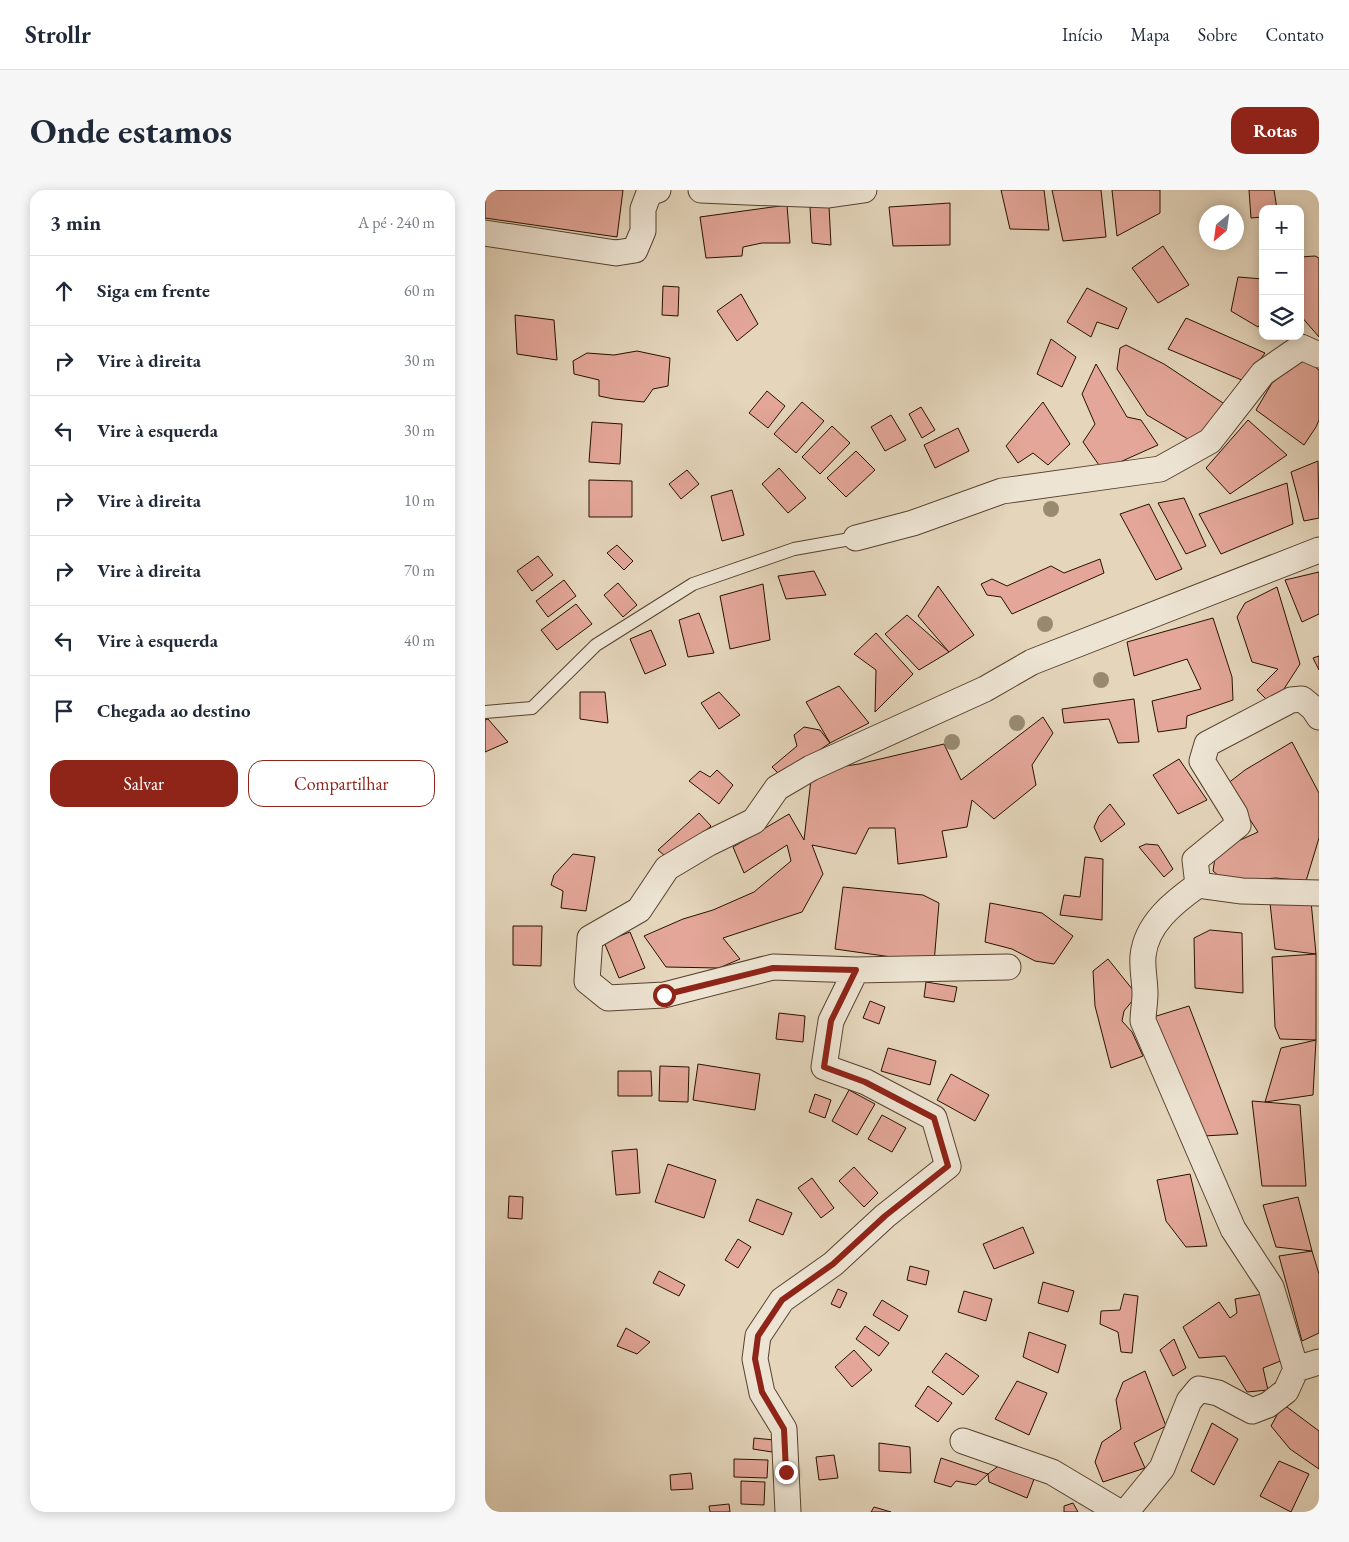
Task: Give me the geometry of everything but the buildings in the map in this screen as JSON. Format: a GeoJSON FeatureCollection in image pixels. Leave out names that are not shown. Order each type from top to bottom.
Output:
{"type":"FeatureCollection","features":[{"type":"Feature","properties":{"kind":"street"},"geometry":{"type":"LineString","coordinates":[[485,233],[616,253],[635,250],[643,231],[643,209],[649,193],[658,190]]}},
{"type":"Feature","properties":{"kind":"street"},"geometry":{"type":"LineString","coordinates":[[701,190],[829,195],[859,190]]}},
{"type":"Feature","properties":{"kind":"street"},"geometry":{"type":"LineString","coordinates":[[856,538],[913,523],[1002,491],[1160,469],[1210,441],[1263,373],[1288,355],[1301,347],[1319,355]]}},
{"type":"Feature","properties":{"kind":"street"},"geometry":{"type":"LineString","coordinates":[[1009,967],[856,970],[773,968],[664,995],[608,998],[587,980],[590,938],[639,910],[667,868],[709,843],[754,821],[777,788],[811,768],[985,689],[1032,662],[1319,550]]}},
{"type":"Feature","properties":{"kind":"street"},"geometry":{"type":"LineString","coordinates":[[1198,885],[1195,860],[1238,825],[1235,814],[1202,761],[1207,744],[1291,700],[1302,699],[1313,708],[1319,717]]}},
{"type":"Feature","properties":{"kind":"street"},"geometry":{"type":"LineString","coordinates":[[1126,1512],[1162,1468],[1189,1401],[1199,1389],[1218,1393],[1253,1411],[1268,1405],[1286,1391],[1307,1365],[1271,1287],[1233,1230],[1143,1021],[1145,994],[1143,966],[1147,941],[1159,918],[1174,902],[1198,885],[1243,891],[1319,893]]}},
{"type":"Feature","properties":{"kind":"street"},"geometry":{"type":"LineString","coordinates":[[789,1512],[784,1429],[762,1392],[755,1359],[758,1336],[782,1300],[833,1264],[885,1216],[948,1166],[934,1118],[865,1082],[824,1067],[831,1021],[856,970]]}},
{"type":"Feature","properties":{"kind":"street"},"geometry":{"type":"LineString","coordinates":[[963,1441],[1053,1472],[1119,1512]]}},
{"type":"Feature","properties":{"kind":"lane"},"geometry":{"type":"LineString","coordinates":[[485,712],[532,708],[596,645],[693,584],[794,549],[856,538]]}},
{"type":"Feature","properties":{"kind":"route"},"geometry":{"type":"LineString","coordinates":[[664,995],[773,968],[856,970],[831,1021],[824,1067],[865,1082],[934,1118],[948,1166],[885,1216],[833,1264],[782,1300],[758,1336],[755,1359],[762,1392],[784,1429],[786,1472]]}}]}
